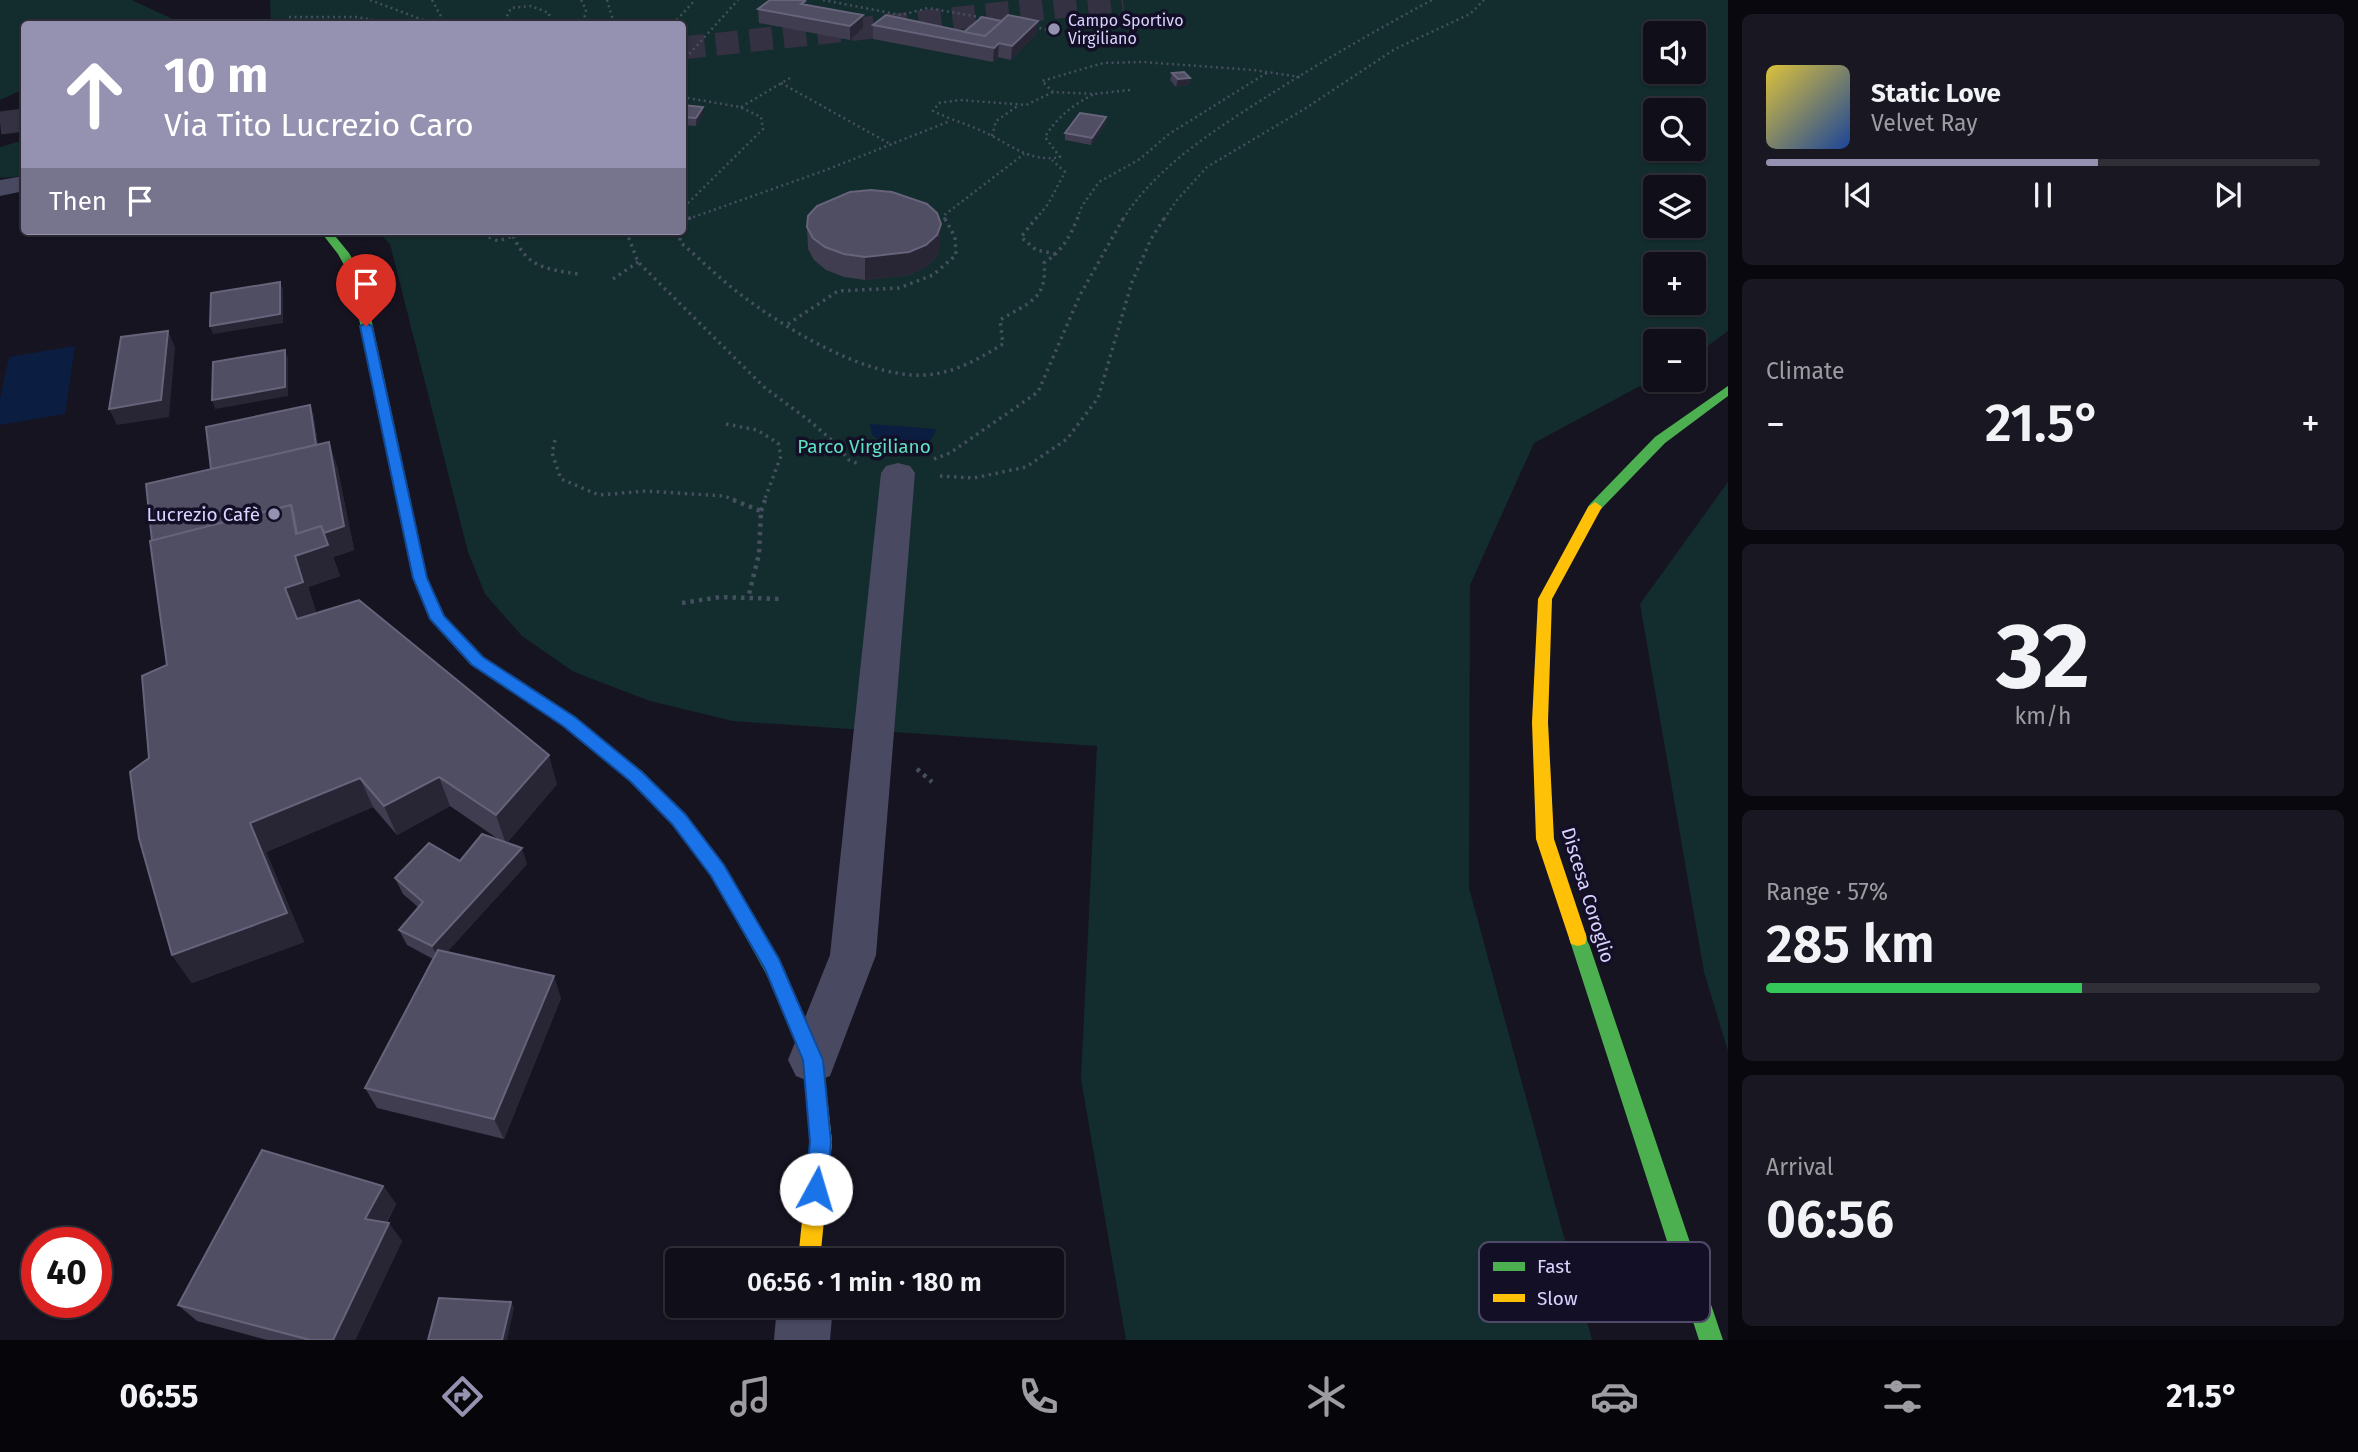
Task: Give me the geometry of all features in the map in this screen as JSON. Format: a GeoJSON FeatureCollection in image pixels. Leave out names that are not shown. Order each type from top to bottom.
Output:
{"type":"FeatureCollection","features":[{"type":"Feature","properties":{"kind":"street"},"geometry":{"type":"LineString","coordinates":[[0,188],[21,184]]}},
{"type":"Feature","properties":{"kind":"street"},"geometry":{"type":"LineString","coordinates":[[328,235],[343,253],[356,276],[420,578],[438,619],[477,661],[569,722],[636,776],[678,819],[718,871],[773,965],[813,1060],[821,1142],[810,1248]]}},
{"type":"Feature","properties":{"kind":"street","name":"Discesa Coroglio"},"geometry":{"type":"LineString","coordinates":[[1679,1242],[1545,839],[1540,722],[1545,599],[1591,511],[1660,440],[1728,390]]}},
{"type":"Feature","properties":{"kind":"street"},"geometry":{"type":"LineString","coordinates":[[813,1060],[853,955],[898,473]]}},
{"type":"Feature","properties":{"kind":"street"},"geometry":{"type":"LineString","coordinates":[[802,1340],[804,1318]]}},
{"type":"Feature","properties":{"kind":"street","name":"Discesa Coroglio"},"geometry":{"type":"LineString","coordinates":[[1705,1322],[1711,1340]]}},
{"type":"Feature","properties":{"kind":"path"},"geometry":{"type":"LineString","coordinates":[[370,0],[426,21]]}},
{"type":"Feature","properties":{"kind":"path"},"geometry":{"type":"LineString","coordinates":[[432,0],[443,21]]}},
{"type":"Feature","properties":{"kind":"path"},"geometry":{"type":"LineString","coordinates":[[581,0],[586,10],[584,21]]}},
{"type":"Feature","properties":{"kind":"path"},"geometry":{"type":"LineString","coordinates":[[607,0],[611,21]]}},
{"type":"Feature","properties":{"kind":"path"},"geometry":{"type":"LineString","coordinates":[[676,21],[695,0]]}},
{"type":"Feature","properties":{"kind":"path"},"geometry":{"type":"LineString","coordinates":[[686,58],[738,0]]}},
{"type":"Feature","properties":{"kind":"path"},"geometry":{"type":"LineString","coordinates":[[823,0],[901,15],[928,8],[991,19]]}},
{"type":"Feature","properties":{"kind":"path"},"geometry":{"type":"LineString","coordinates":[[898,473],[950,453],[1038,392],[1080,295],[1102,252],[1130,208],[1171,166],[1223,125],[1360,38],[1432,0]]}},
{"type":"Feature","properties":{"kind":"path"},"geometry":{"type":"LineString","coordinates":[[628,235],[638,262],[764,387],[811,422],[835,443],[849,460],[898,473],[974,478],[1026,467],[1067,439],[1098,398],[1132,282],[1152,239],[1177,200],[1207,167],[1395,49],[1470,13],[1484,0]]}},
{"type":"Feature","properties":{"kind":"path"},"geometry":{"type":"LineString","coordinates":[[504,21],[511,8],[523,4],[536,6],[549,13],[550,21]]}},
{"type":"Feature","properties":{"kind":"path"},"geometry":{"type":"LineString","coordinates":[[289,17],[357,17],[378,21]]}},
{"type":"Feature","properties":{"kind":"path"},"geometry":{"type":"LineString","coordinates":[[1029,26],[1054,31]]}},
{"type":"Feature","properties":{"kind":"path"},"geometry":{"type":"LineString","coordinates":[[1053,92],[1042,81],[1103,63],[1143,62],[1301,77]]}},
{"type":"Feature","properties":{"kind":"path"},"geometry":{"type":"LineString","coordinates":[[680,235],[680,242],[738,293],[788,324],[863,363],[895,374],[940,373],[974,360],[1003,344],[1000,320],[1038,296],[1046,281],[1044,263],[1058,254],[1070,237],[1082,206],[1099,182],[1140,159],[1169,134],[1268,72]]}},
{"type":"Feature","properties":{"kind":"path"},"geometry":{"type":"LineString","coordinates":[[740,107],[790,78]]}},
{"type":"Feature","properties":{"kind":"path"},"geometry":{"type":"LineString","coordinates":[[781,83],[892,145]]}},
{"type":"Feature","properties":{"kind":"path"},"geometry":{"type":"LineString","coordinates":[[1058,254],[1042,253],[1029,247],[1021,237],[1048,204],[1065,172],[1051,160],[1024,154],[992,136],[951,121],[933,111],[939,103],[960,100],[1026,105],[1053,92],[1094,94],[1130,90]]}},
{"type":"Feature","properties":{"kind":"path"},"geometry":{"type":"LineString","coordinates":[[1051,160],[1060,157],[1045,137],[1055,119],[1071,106],[1094,94]]}},
{"type":"Feature","properties":{"kind":"path"},"geometry":{"type":"LineString","coordinates":[[686,98],[740,107],[761,117],[763,130],[686,205]]}},
{"type":"Feature","properties":{"kind":"path"},"geometry":{"type":"LineString","coordinates":[[992,136],[996,121],[1020,105]]}},
{"type":"Feature","properties":{"kind":"path"},"geometry":{"type":"LineString","coordinates":[[686,220],[951,121]]}},
{"type":"Feature","properties":{"kind":"path"},"geometry":{"type":"LineString","coordinates":[[788,324],[838,291],[899,288],[933,275],[956,255],[955,237],[943,216],[1024,154]]}},
{"type":"Feature","properties":{"kind":"path"},"geometry":{"type":"LineString","coordinates":[[485,235],[498,241],[508,235]]}},
{"type":"Feature","properties":{"kind":"path"},"geometry":{"type":"LineString","coordinates":[[512,235],[518,250],[536,267],[579,274]]}},
{"type":"Feature","properties":{"kind":"path"},"geometry":{"type":"LineString","coordinates":[[613,279],[638,262]]}},
{"type":"Feature","properties":{"kind":"path"},"geometry":{"type":"LineString","coordinates":[[726,424],[757,430],[778,443],[781,456],[761,511],[759,554],[748,598]]}},
{"type":"Feature","properties":{"kind":"path"},"geometry":{"type":"LineString","coordinates":[[555,440],[552,453],[561,479],[599,495],[646,491],[724,496],[761,511]]}},
{"type":"Feature","properties":{"kind":"path"},"geometry":{"type":"LineString","coordinates":[[682,603],[720,597],[781,598]]}},
{"type":"Feature","properties":{"kind":"green space"},"geometry":{"type":"Polygon","coordinates":[[[0,0],[132,0],[177,21],[21,21],[21,90],[0,100],[0,0]]]}},
{"type":"Feature","properties":{"kind":"green space","name":"Parco Virgiliano"},"geometry":{"type":"Polygon","coordinates":[[[270,0],[1728,0],[1728,331],[1706,347],[1706,329],[1643,329],[1643,384],[1534,443],[1470,585],[1469,888],[1565,1242],[1479,1242],[1479,1322],[1587,1322],[1592,1340],[1126,1340],[1081,1079],[1097,746],[733,721],[650,701],[574,672],[522,636],[485,594],[468,552],[390,244],[381,235],[686,235],[686,21],[271,21],[270,0]]]}},
{"type":"Feature","properties":{"kind":"green space"},"geometry":{"type":"Polygon","coordinates":[[[21,141],[21,176],[0,178],[0,147],[21,141]]]}},
{"type":"Feature","properties":{"kind":"green space"},"geometry":{"type":"Polygon","coordinates":[[[1728,482],[1728,1051],[1704,972],[1640,604],[1728,482]]]}},
{"type":"Feature","properties":{"kind":"water"},"geometry":{"type":"Polygon","coordinates":[[[75,346],[65,414],[0,425],[0,399],[9,357],[75,346]]]}},
{"type":"Feature","properties":{"kind":"water"},"geometry":{"type":"Polygon","coordinates":[[[870,424],[936,429],[925,444],[908,448],[888,444],[872,435],[870,424]]]}},
{"type":"Feature","properties":{"kind":"building"},"geometry":{"type":"Polygon","coordinates":[[[770,0],[802,0],[805,1],[801,4],[863,15],[850,26],[758,9],[770,0]]]}},
{"type":"Feature","properties":{"kind":"building"},"geometry":{"type":"Polygon","coordinates":[[[886,15],[985,36],[1008,15],[1038,21],[1012,46],[999,43],[994,48],[873,25],[886,15]]]}},
{"type":"Feature","properties":{"kind":"building"},"geometry":{"type":"Polygon","coordinates":[[[982,17],[1002,21],[985,36],[964,32],[982,17]]]}},
{"type":"Feature","properties":{"kind":"building"},"geometry":{"type":"Polygon","coordinates":[[[1184,72],[1190,78],[1178,79],[1172,73],[1184,72]]]}},
{"type":"Feature","properties":{"kind":"building"},"geometry":{"type":"Polygon","coordinates":[[[686,105],[703,107],[696,118],[686,117],[686,105]]]}},
{"type":"Feature","properties":{"kind":"building"},"geometry":{"type":"Polygon","coordinates":[[[1080,113],[1106,117],[1092,138],[1065,133],[1080,113]]]}},
{"type":"Feature","properties":{"kind":"building"},"geometry":{"type":"Polygon","coordinates":[[[850,192],[892,192],[927,204],[937,213],[941,224],[937,235],[926,245],[909,252],[865,257],[844,254],[825,247],[813,238],[807,227],[808,216],[817,206],[850,192]]]}},
{"type":"Feature","properties":{"kind":"building"},"geometry":{"type":"Polygon","coordinates":[[[280,282],[280,314],[210,326],[211,293],[280,282]]]}},
{"type":"Feature","properties":{"kind":"building"},"geometry":{"type":"Polygon","coordinates":[[[168,331],[161,400],[109,409],[121,337],[168,331]]]}},
{"type":"Feature","properties":{"kind":"building"},"geometry":{"type":"Polygon","coordinates":[[[285,350],[285,387],[212,400],[213,362],[285,350]]]}},
{"type":"Feature","properties":{"kind":"building"},"geometry":{"type":"Polygon","coordinates":[[[310,405],[316,445],[211,469],[206,427],[310,405]]]}},
{"type":"Feature","properties":{"kind":"building"},"geometry":{"type":"Polygon","coordinates":[[[329,442],[344,526],[324,533],[321,526],[297,534],[291,505],[152,541],[146,484],[329,442]]]}},
{"type":"Feature","properties":{"kind":"building"},"geometry":{"type":"Polygon","coordinates":[[[291,505],[296,534],[321,526],[328,545],[295,556],[303,582],[285,588],[297,619],[359,600],[549,755],[496,815],[439,777],[384,806],[360,778],[250,823],[287,913],[172,955],[139,838],[130,772],[149,758],[142,676],[167,665],[150,541],[291,505]]]}},
{"type":"Feature","properties":{"kind":"building"},"geometry":{"type":"Polygon","coordinates":[[[482,834],[522,848],[432,946],[399,930],[423,902],[395,878],[429,843],[460,861],[482,834]]]}},
{"type":"Feature","properties":{"kind":"building"},"geometry":{"type":"Polygon","coordinates":[[[438,950],[554,976],[494,1119],[365,1088],[438,950]]]}},
{"type":"Feature","properties":{"kind":"building"},"geometry":{"type":"Polygon","coordinates":[[[262,1150],[383,1186],[365,1219],[389,1223],[333,1340],[310,1340],[178,1305],[262,1150]]]}},
{"type":"Feature","properties":{"kind":"building"},"geometry":{"type":"Polygon","coordinates":[[[439,1298],[511,1302],[502,1340],[428,1340],[439,1298]]]}},
{"type":"Feature","properties":{"kind":"tunnel"},"geometry":{"type":"LineString","coordinates":[[686,48],[1123,0]]}},
{"type":"Feature","properties":{"kind":"tunnel"},"geometry":{"type":"LineString","coordinates":[[0,123],[21,120]]}},
{"type":"Feature","properties":{"kind":"traffic: fast"},"geometry":{"type":"LineString","coordinates":[[328,235],[343,253],[356,276],[420,577],[438,619],[477,661],[569,722],[636,776],[678,819],[718,871],[776,973]]}},
{"type":"Feature","properties":{"kind":"traffic: fast"},"geometry":{"type":"LineString","coordinates":[[1595,507],[1660,440],[1728,390]]}},
{"type":"Feature","properties":{"kind":"traffic: fast"},"geometry":{"type":"LineString","coordinates":[[1578,938],[1679,1242]]}},
{"type":"Feature","properties":{"kind":"traffic: fast"},"geometry":{"type":"LineString","coordinates":[[1705,1322],[1711,1340]]}},
{"type":"Feature","properties":{"kind":"traffic: slow"},"geometry":{"type":"LineString","coordinates":[[1578,938],[1545,839],[1540,722],[1545,599],[1595,507]]}},
{"type":"Feature","properties":{"kind":"traffic: slow"},"geometry":{"type":"LineString","coordinates":[[776,973],[813,1060],[821,1142],[810,1248]]}},
{"type":"Feature","properties":{"kind":"place","name":"Campo Sportivo Virgiliano"},"geometry":{"type":"Point","coordinates":[1054,29]}},
{"type":"Feature","properties":{"kind":"place","name":"Lucrezio Cafè"},"geometry":{"type":"Point","coordinates":[274,514]}},
{"type":"Feature","properties":{"kind":"route"},"geometry":{"type":"LineString","coordinates":[[366,326],[420,578],[438,619],[477,661],[569,722],[636,776],[678,819],[718,871],[773,965],[813,1060],[821,1142],[816,1189]]}}]}
